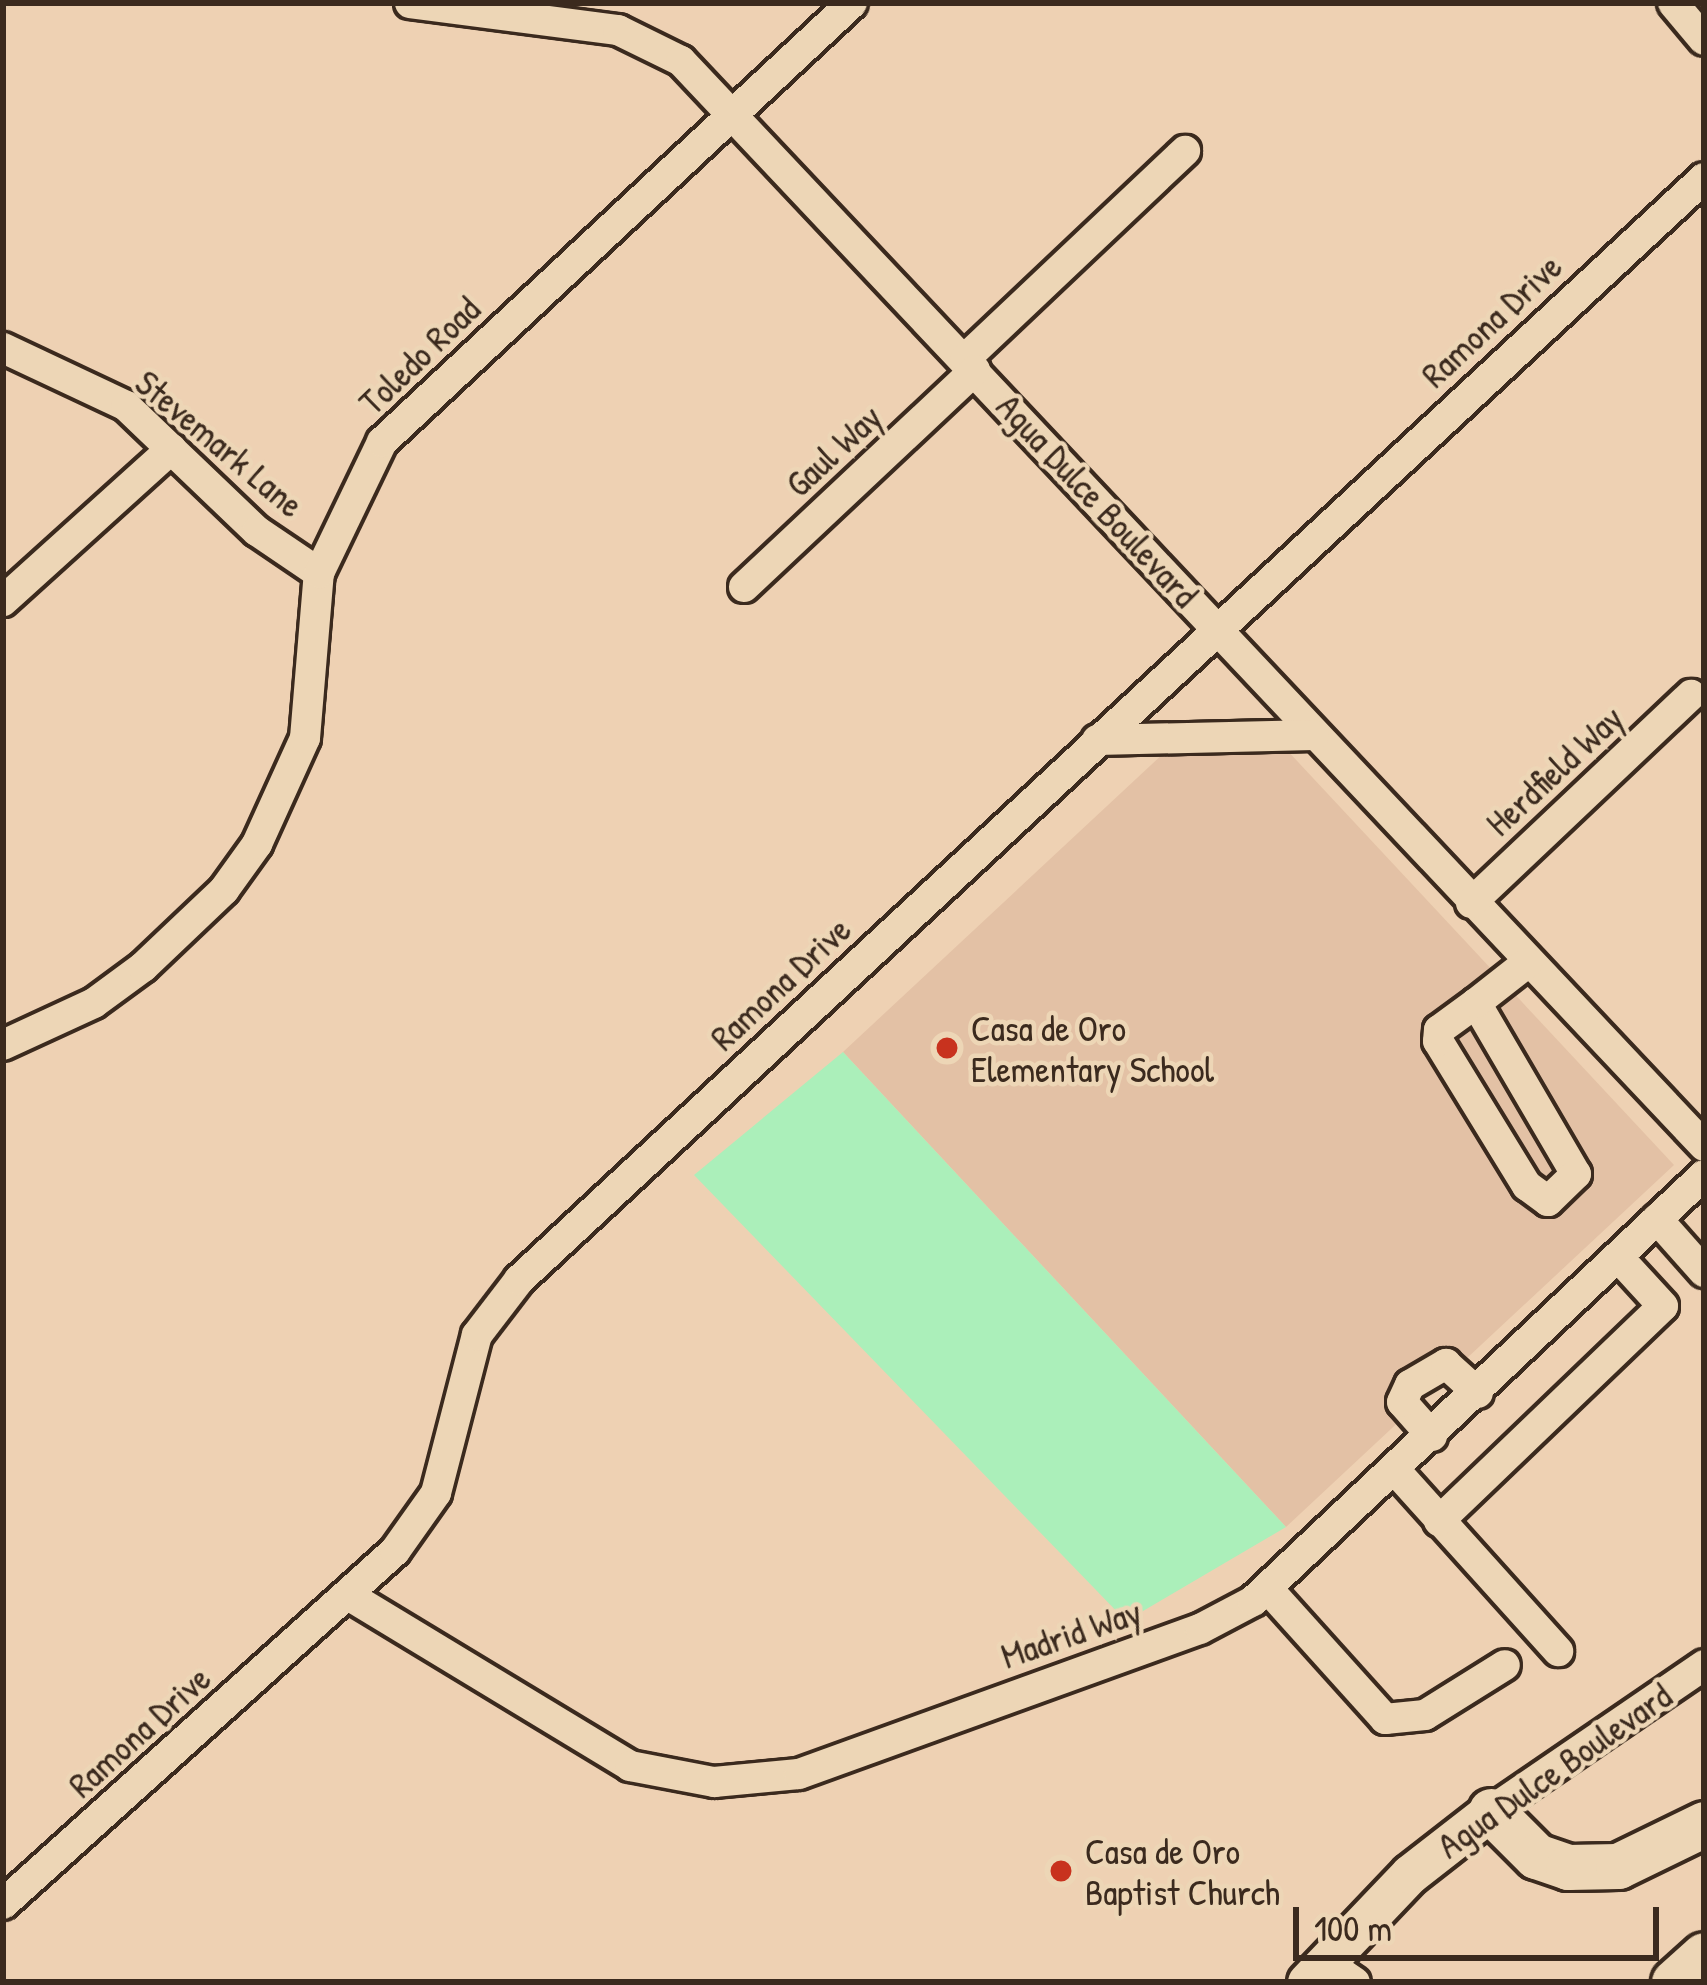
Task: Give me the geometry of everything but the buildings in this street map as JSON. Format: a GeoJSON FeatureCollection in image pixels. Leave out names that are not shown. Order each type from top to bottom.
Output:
{"type":"FeatureCollection","features":[{"type":"Feature","properties":{"kind":"highway"},"geometry":{"type":"LineString","coordinates":[[1491,1810],[1537,1856],[1568,1868],[1618,1866],[1704,1824]]}},
{"type":"Feature","properties":{"kind":"highway"},"geometry":{"type":"LineString","coordinates":[[1674,1982],[1704,1955]]}},
{"type":"Feature","properties":{"kind":"main road","name":"Agua Dulce Boulevard"},"geometry":{"type":"LineString","coordinates":[[1329,1975],[1410,1874],[1491,1810]]}},
{"type":"Feature","properties":{"kind":"street","name":"Agua Dulce Boulevard"},"geometry":{"type":"LineString","coordinates":[[410,3],[618,30],[682,61],[1704,1146]]}},
{"type":"Feature","properties":{"kind":"street","name":"Toledo Road"},"geometry":{"type":"LineString","coordinates":[[3,1045],[94,1003],[143,968],[249,856],[305,738],[319,573],[382,442],[851,3]]}},
{"type":"Feature","properties":{"kind":"street"},"geometry":{"type":"LineString","coordinates":[[1673,3],[1704,40]]}},
{"type":"Feature","properties":{"kind":"street","name":"Gaul Way"},"geometry":{"type":"LineString","coordinates":[[744,587],[1185,151]]}},
{"type":"Feature","properties":{"kind":"street","name":"Ramona Drive"},"geometry":{"type":"LineString","coordinates":[[3,1904],[395,1551],[436,1493],[471,1352],[500,1299],[1704,178]]}},
{"type":"Feature","properties":{"kind":"street","name":"Stevemark Lane"},"geometry":{"type":"LineString","coordinates":[[3,348],[126,406],[257,531],[319,573]]}},
{"type":"Feature","properties":{"kind":"street"},"geometry":{"type":"LineString","coordinates":[[3,601],[171,449]]}},
{"type":"Feature","properties":{"kind":"street","name":"Herdfield Way"},"geometry":{"type":"LineString","coordinates":[[1471,903],[1691,694]]}},
{"type":"Feature","properties":{"kind":"street"},"geometry":{"type":"LineString","coordinates":[[1097,740],[1314,735]]}},
{"type":"Feature","properties":{"kind":"street"},"geometry":{"type":"LineString","coordinates":[[1476,1003],[1576,1174],[1548,1201],[1527,1186],[1438,1041],[1439,1030],[1527,963]]}},
{"type":"Feature","properties":{"kind":"street","name":"Madrid Way"},"geometry":{"type":"LineString","coordinates":[[348,1594],[603,1754],[657,1774],[742,1782],[826,1765],[1200,1629],[1268,1589],[1704,1175]]}},
{"type":"Feature","properties":{"kind":"street"},"geometry":{"type":"LineString","coordinates":[[1658,1219],[1704,1272]]}},
{"type":"Feature","properties":{"kind":"street"},"geometry":{"type":"LineString","coordinates":[[1439,1521],[1663,1306],[1618,1257]]}},
{"type":"Feature","properties":{"kind":"street"},"geometry":{"type":"LineString","coordinates":[[1432,1436],[1402,1402],[1411,1385],[1445,1364],[1478,1394]]}},
{"type":"Feature","properties":{"kind":"street"},"geometry":{"type":"LineString","coordinates":[[1395,1470],[1558,1651]]}},
{"type":"Feature","properties":{"kind":"street"},"geometry":{"type":"LineString","coordinates":[[1268,1589],[1385,1719],[1425,1715],[1505,1665]]}},
{"type":"Feature","properties":{"kind":"street","name":"Agua Dulce Boulevard"},"geometry":{"type":"LineString","coordinates":[[1491,1810],[1704,1665]]}},
{"type":"Feature","properties":{"kind":"shaded area"},"geometry":{"type":"Polygon","coordinates":[[[1257,718],[1674,1165],[1286,1527],[843,1052],[1195,724],[1257,718]]]}},
{"type":"Feature","properties":{"kind":"green space"},"geometry":{"type":"Polygon","coordinates":[[[843,1052],[1286,1527],[1126,1621],[694,1175],[843,1052]]]}},
{"type":"Feature","properties":{"kind":"place","name":"Casa de Oro Elementary School"},"geometry":{"type":"Point","coordinates":[947,1048]}},
{"type":"Feature","properties":{"kind":"place","name":"Casa de Oro Baptist Church"},"geometry":{"type":"Point","coordinates":[1061,1871]}}]}
